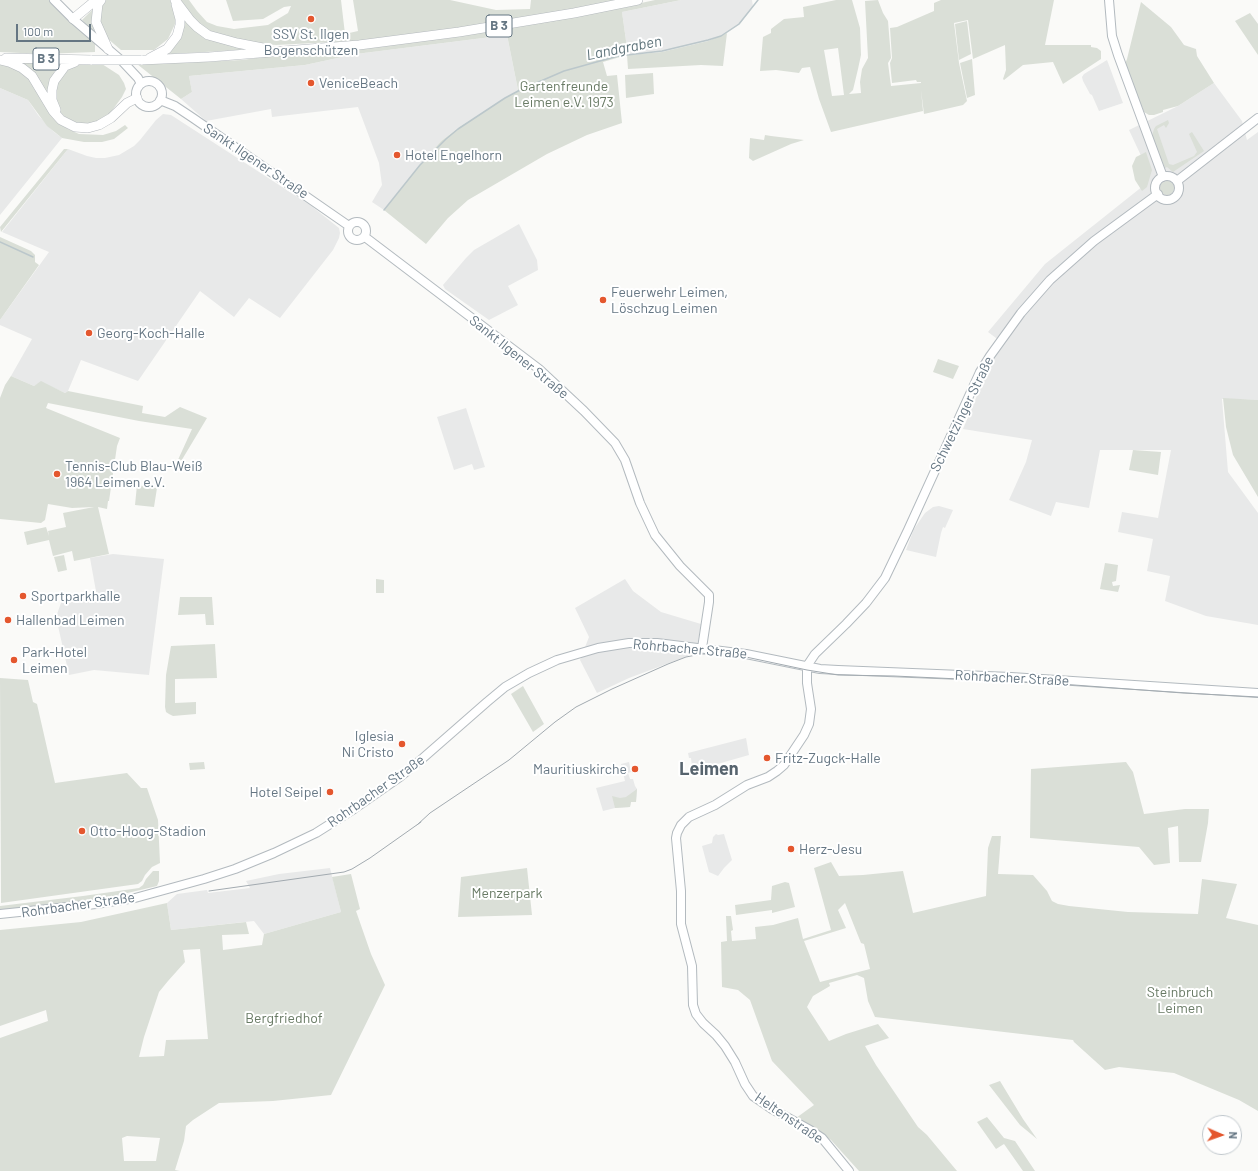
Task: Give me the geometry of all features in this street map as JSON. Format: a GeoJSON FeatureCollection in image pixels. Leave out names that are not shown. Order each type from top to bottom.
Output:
{"type":"FeatureCollection","features":[{"type":"Feature","properties":{"kind":"main road"},"geometry":{"type":"LineString","coordinates":[[54,0],[73,19],[122,61],[138,78],[141,84]]}},
{"type":"Feature","properties":{"kind":"main road"},"geometry":{"type":"LineString","coordinates":[[73,19],[96,0]]}},
{"type":"Feature","properties":{"kind":"main road"},"geometry":{"type":"LineString","coordinates":[[101,0],[98,4],[96,22],[108,49]]}},
{"type":"Feature","properties":{"kind":"main road"},"geometry":{"type":"LineString","coordinates":[[175,0],[190,20],[208,35],[237,43],[281,52]]}},
{"type":"Feature","properties":{"kind":"main road"},"geometry":{"type":"LineString","coordinates":[[144,60],[167,49],[177,36],[180,19],[175,0]]}},
{"type":"Feature","properties":{"kind":"main road","name":"B 3"},"geometry":{"type":"LineString","coordinates":[[0,59],[144,60],[340,47],[465,31],[574,13],[638,0]]}},
{"type":"Feature","properties":{"kind":"main road"},"geometry":{"type":"LineString","coordinates":[[1109,0],[1112,36],[1163,177]]}},
{"type":"Feature","properties":{"kind":"main road"},"geometry":{"type":"LineString","coordinates":[[0,59],[22,68],[32,76],[53,111],[61,120],[75,127],[88,128],[94,126],[111,118],[127,103],[137,98]]}},
{"type":"Feature","properties":{"kind":"main road"},"geometry":{"type":"LineString","coordinates":[[61,120],[52,100],[54,82],[65,66],[72,62],[92,60]]}},
{"type":"Feature","properties":{"kind":"main road"},"geometry":{"type":"LineString","coordinates":[[149,81],[157,84],[161,92],[160,100],[157,104],[148,107],[141,104],[137,98],[137,90],[141,84],[149,81]]}},
{"type":"Feature","properties":{"kind":"main road","name":"Sankt Ilgener Straße"},"geometry":{"type":"LineString","coordinates":[[160,100],[175,106],[349,226]]}},
{"type":"Feature","properties":{"kind":"main road"},"geometry":{"type":"LineString","coordinates":[[1177,182],[1258,118]]}},
{"type":"Feature","properties":{"kind":"main road"},"geometry":{"type":"LineString","coordinates":[[1170,176],[1177,182],[1178,190],[1173,197],[1165,199],[1158,194],[1156,185],[1163,177],[1170,176]]}},
{"type":"Feature","properties":{"kind":"main road","name":"Schwetzinger Straße"},"geometry":{"type":"LineString","coordinates":[[807,666],[815,654],[866,603],[885,578],[980,372],[1006,332],[1045,285],[1071,260],[1094,241],[1158,194]]}},
{"type":"Feature","properties":{"kind":"main road","name":"Sankt Ilgener Straße"},"geometry":{"type":"LineString","coordinates":[[355,222],[362,223],[366,230],[365,237],[360,240],[353,239],[348,233],[349,226],[355,222]]}},
{"type":"Feature","properties":{"kind":"main road","name":"Sankt Ilgener Straße"},"geometry":{"type":"LineString","coordinates":[[365,237],[539,369],[616,443],[625,460],[640,503],[655,535],[680,566],[709,595],[702,648]]}},
{"type":"Feature","properties":{"kind":"main road","name":"Rohrbacher Straße"},"geometry":{"type":"LineString","coordinates":[[0,914],[90,905],[135,898],[194,883],[235,869],[274,853],[316,832],[354,809],[400,777],[486,702],[505,688],[529,673],[557,660],[598,648],[622,644],[657,644],[702,648],[758,656],[807,666],[838,670],[997,676],[1258,693]]}},
{"type":"Feature","properties":{"kind":"main road","name":"Heltenstraße"},"geometry":{"type":"LineString","coordinates":[[807,666],[807,683],[811,714],[809,724],[804,735],[784,765],[773,774],[747,785],[681,824],[676,838],[682,891],[681,924],[692,966],[693,1005],[696,1014],[725,1046],[753,1096],[772,1109],[822,1138],[850,1171]]}},
{"type":"Feature","properties":{"kind":"shaded area"},"geometry":{"type":"Polygon","coordinates":[[[681,0],[752,0],[753,7],[739,25],[727,33],[708,41],[662,52],[628,55],[622,12],[681,0]]]}},
{"type":"Feature","properties":{"kind":"shaded area"},"geometry":{"type":"Polygon","coordinates":[[[507,35],[518,90],[461,126],[441,141],[412,174],[384,210],[372,202],[382,185],[379,163],[358,107],[272,117],[271,109],[206,121],[181,99],[192,92],[189,76],[305,65],[356,54],[507,35]]]}},
{"type":"Feature","properties":{"kind":"shaded area"},"geometry":{"type":"Polygon","coordinates":[[[1107,60],[1123,103],[1099,111],[1082,77],[1084,74],[1107,60]]]}},
{"type":"Feature","properties":{"kind":"shaded area"},"geometry":{"type":"Polygon","coordinates":[[[1214,83],[1242,121],[1247,140],[1258,132],[1258,400],[1222,399],[1228,472],[1258,513],[1258,625],[1206,616],[1165,601],[1170,576],[1147,571],[1153,539],[1118,532],[1122,512],[1158,518],[1171,450],[1100,450],[1089,508],[1056,502],[1051,516],[1009,500],[1026,462],[1032,440],[963,429],[1000,341],[988,332],[1045,264],[1143,186],[1150,175],[1129,130],[1178,106],[1214,83]]]}},
{"type":"Feature","properties":{"kind":"shaded area"},"geometry":{"type":"Polygon","coordinates":[[[0,88],[28,100],[38,115],[54,132],[62,138],[0,215],[0,88]]]}},
{"type":"Feature","properties":{"kind":"shaded area"},"geometry":{"type":"Polygon","coordinates":[[[163,114],[171,115],[310,205],[339,228],[339,238],[333,250],[280,318],[249,298],[234,317],[200,291],[138,381],[81,360],[68,391],[65,393],[41,382],[34,386],[11,376],[32,339],[0,325],[0,320],[49,252],[2,232],[68,149],[96,158],[119,155],[134,146],[163,114]]]}},
{"type":"Feature","properties":{"kind":"shaded area"},"geometry":{"type":"Polygon","coordinates":[[[519,224],[537,260],[538,270],[508,286],[518,305],[489,320],[445,289],[443,285],[474,250],[519,224]]]}},
{"type":"Feature","properties":{"kind":"shaded area"},"geometry":{"type":"Polygon","coordinates":[[[466,408],[485,467],[474,470],[472,464],[454,470],[437,417],[466,408]]]}},
{"type":"Feature","properties":{"kind":"shaded area"},"geometry":{"type":"Polygon","coordinates":[[[939,506],[953,510],[945,528],[943,527],[936,557],[906,550],[914,529],[925,513],[933,507],[939,506]]]}},
{"type":"Feature","properties":{"kind":"shaded area"},"geometry":{"type":"Polygon","coordinates":[[[113,554],[164,559],[149,675],[94,670],[69,675],[56,617],[62,600],[69,595],[80,598],[97,597],[90,558],[113,554]]]}},
{"type":"Feature","properties":{"kind":"shaded area"},"geometry":{"type":"Polygon","coordinates":[[[625,579],[633,591],[661,612],[701,624],[696,653],[629,678],[597,693],[580,660],[589,637],[575,608],[625,579]]]}},
{"type":"Feature","properties":{"kind":"shaded area"},"geometry":{"type":"Polygon","coordinates":[[[746,738],[749,755],[700,769],[693,775],[691,758],[689,758],[688,753],[746,738]]]}},
{"type":"Feature","properties":{"kind":"shaded area"},"geometry":{"type":"Polygon","coordinates":[[[629,762],[631,772],[628,773],[630,779],[633,779],[637,789],[636,802],[631,802],[630,807],[615,808],[603,811],[596,788],[625,781],[621,764],[629,762]]]}},
{"type":"Feature","properties":{"kind":"shaded area"},"geometry":{"type":"Polygon","coordinates":[[[716,834],[724,834],[732,860],[718,876],[709,872],[702,846],[712,843],[713,837],[716,834]]]}},
{"type":"Feature","properties":{"kind":"shaded area"},"geometry":{"type":"Polygon","coordinates":[[[330,868],[341,912],[264,934],[254,921],[171,930],[167,903],[177,894],[207,890],[208,893],[250,888],[246,881],[279,874],[330,868]]]}},
{"type":"Feature","properties":{"kind":"green space"},"geometry":{"type":"Polygon","coordinates":[[[0,0],[49,0],[68,19],[95,42],[95,52],[42,54],[0,52],[0,0]]]}},
{"type":"Feature","properties":{"kind":"green space"},"geometry":{"type":"Polygon","coordinates":[[[103,0],[171,0],[176,16],[175,24],[168,39],[154,50],[121,50],[107,38],[100,21],[103,0]]]}},
{"type":"Feature","properties":{"kind":"green space"},"geometry":{"type":"Polygon","coordinates":[[[181,0],[189,0],[207,22],[217,26],[234,29],[268,25],[288,13],[291,6],[284,7],[263,19],[233,21],[226,0],[341,0],[345,34],[358,31],[353,0],[450,0],[496,10],[530,9],[531,0],[623,0],[491,24],[372,40],[276,45],[248,43],[208,31],[193,18],[181,0]]]}},
{"type":"Feature","properties":{"kind":"green space","name":"Gartenfreunde Leimen e.V. 1973"},"geometry":{"type":"Polygon","coordinates":[[[655,0],[681,0],[622,12],[628,55],[662,52],[708,41],[727,33],[723,66],[701,65],[628,69],[627,55],[603,62],[607,76],[617,75],[622,123],[587,135],[547,154],[468,200],[448,218],[426,244],[384,210],[412,174],[441,141],[461,126],[518,90],[507,35],[356,54],[305,65],[189,76],[192,92],[181,99],[137,64],[242,60],[632,5],[655,0]]]}},
{"type":"Feature","properties":{"kind":"green space"},"geometry":{"type":"Polygon","coordinates":[[[836,0],[852,0],[860,28],[861,55],[853,90],[849,94],[861,93],[860,82],[862,69],[868,58],[865,1],[878,0],[888,21],[891,58],[888,63],[891,86],[921,82],[917,82],[916,80],[892,83],[890,63],[892,58],[890,28],[897,27],[934,11],[934,3],[941,0],[1054,0],[1045,45],[1091,45],[1091,47],[1097,48],[1101,51],[1101,59],[1063,84],[1053,62],[1023,65],[1004,80],[1006,70],[1005,45],[973,59],[968,20],[954,23],[959,63],[967,101],[963,105],[924,114],[921,90],[923,111],[831,132],[819,99],[810,67],[802,68],[799,73],[776,70],[760,71],[763,37],[771,33],[771,29],[784,19],[804,17],[803,7],[836,0]],[[838,48],[824,50],[832,96],[844,95],[838,48]]]}},
{"type":"Feature","properties":{"kind":"green space"},"geometry":{"type":"Polygon","coordinates":[[[1141,2],[1171,27],[1184,45],[1196,49],[1197,56],[1214,83],[1178,106],[1163,110],[1163,112],[1154,115],[1149,115],[1144,112],[1125,64],[1141,2]]]}},
{"type":"Feature","properties":{"kind":"green space"},"geometry":{"type":"Polygon","coordinates":[[[94,8],[97,35],[82,20],[94,8]]]}},
{"type":"Feature","properties":{"kind":"green space"},"geometry":{"type":"Polygon","coordinates":[[[1250,13],[1258,24],[1258,55],[1235,21],[1250,13]]]}},
{"type":"Feature","properties":{"kind":"green space"},"geometry":{"type":"Polygon","coordinates":[[[183,14],[189,23],[254,49],[172,54],[164,53],[183,14]]]}},
{"type":"Feature","properties":{"kind":"green space"},"geometry":{"type":"Polygon","coordinates":[[[967,21],[971,54],[959,60],[955,24],[967,21]]]}},
{"type":"Feature","properties":{"kind":"green space"},"geometry":{"type":"Polygon","coordinates":[[[972,59],[975,95],[967,98],[960,63],[972,59]]]}},
{"type":"Feature","properties":{"kind":"green space"},"geometry":{"type":"Polygon","coordinates":[[[18,62],[64,63],[55,71],[49,83],[49,99],[18,62]]]}},
{"type":"Feature","properties":{"kind":"green space"},"geometry":{"type":"Polygon","coordinates":[[[0,64],[8,65],[31,78],[57,119],[68,129],[79,134],[103,135],[116,131],[125,125],[128,128],[114,139],[102,142],[84,142],[62,138],[47,126],[28,100],[0,88],[0,64]]]}},
{"type":"Feature","properties":{"kind":"green space"},"geometry":{"type":"Polygon","coordinates":[[[102,64],[119,75],[126,89],[111,112],[102,119],[93,123],[75,124],[60,112],[57,103],[56,87],[62,72],[73,65],[102,64]]]}},
{"type":"Feature","properties":{"kind":"green space"},"geometry":{"type":"Polygon","coordinates":[[[653,73],[654,94],[626,98],[625,75],[653,73]]]}},
{"type":"Feature","properties":{"kind":"green space"},"geometry":{"type":"Polygon","coordinates":[[[1168,120],[1169,123],[1166,128],[1164,125],[1157,129],[1169,164],[1173,165],[1194,156],[1197,152],[1189,134],[1192,132],[1204,151],[1173,172],[1167,167],[1165,168],[1152,136],[1156,126],[1168,120]]]}},
{"type":"Feature","properties":{"kind":"green space"},"geometry":{"type":"Polygon","coordinates":[[[765,135],[804,140],[791,144],[753,161],[749,158],[750,138],[764,140],[765,135]]]}},
{"type":"Feature","properties":{"kind":"green space"},"geometry":{"type":"Polygon","coordinates":[[[64,149],[68,149],[1,232],[0,227],[64,149]]]}},
{"type":"Feature","properties":{"kind":"green space"},"geometry":{"type":"Polygon","coordinates":[[[1146,152],[1152,170],[1147,187],[1142,191],[1135,180],[1132,166],[1136,157],[1146,152]]]}},
{"type":"Feature","properties":{"kind":"green space"},"geometry":{"type":"Polygon","coordinates":[[[1164,181],[1170,181],[1174,185],[1174,191],[1170,195],[1164,195],[1160,191],[1160,185],[1164,181]]]}},
{"type":"Feature","properties":{"kind":"green space"},"geometry":{"type":"Polygon","coordinates":[[[0,237],[31,251],[35,255],[35,262],[39,265],[0,320],[0,237]]]}},
{"type":"Feature","properties":{"kind":"green space"},"geometry":{"type":"Polygon","coordinates":[[[938,359],[959,366],[953,379],[933,372],[938,359]]]}},
{"type":"Feature","properties":{"kind":"green space","name":"Tennis-Club Blau-Weiß 1964 Leimen e.V."},"geometry":{"type":"Polygon","coordinates":[[[11,376],[34,386],[41,381],[65,393],[68,391],[143,406],[142,413],[165,417],[180,407],[207,418],[180,463],[177,462],[192,429],[139,421],[48,403],[46,408],[120,438],[117,446],[107,509],[98,507],[109,554],[74,561],[72,551],[53,556],[49,540],[27,545],[24,532],[46,527],[49,536],[48,531],[66,527],[63,513],[94,507],[72,508],[48,504],[45,520],[41,523],[0,519],[0,398],[5,385],[11,376]]]}},
{"type":"Feature","properties":{"kind":"green space"},"geometry":{"type":"Polygon","coordinates":[[[1223,398],[1258,400],[1258,497],[1233,455],[1226,427],[1223,398]]]}},
{"type":"Feature","properties":{"kind":"green space"},"geometry":{"type":"Polygon","coordinates":[[[1133,450],[1161,452],[1158,475],[1129,470],[1133,450]]]}},
{"type":"Feature","properties":{"kind":"green space"},"geometry":{"type":"Polygon","coordinates":[[[137,485],[157,488],[154,507],[135,505],[137,485]]]}},
{"type":"Feature","properties":{"kind":"green space"},"geometry":{"type":"Polygon","coordinates":[[[64,555],[67,570],[58,572],[54,557],[64,555]]]}},
{"type":"Feature","properties":{"kind":"green space"},"geometry":{"type":"Polygon","coordinates":[[[1105,563],[1118,565],[1116,581],[1112,582],[1113,586],[1120,585],[1118,592],[1100,589],[1105,563]]]}},
{"type":"Feature","properties":{"kind":"green space"},"geometry":{"type":"Polygon","coordinates":[[[376,579],[384,580],[384,593],[376,593],[376,579]]]}},
{"type":"Feature","properties":{"kind":"green space"},"geometry":{"type":"Polygon","coordinates":[[[180,597],[212,597],[214,625],[206,625],[205,614],[178,615],[180,597]]]}},
{"type":"Feature","properties":{"kind":"green space"},"geometry":{"type":"Polygon","coordinates":[[[215,644],[217,678],[175,679],[175,703],[196,702],[196,714],[173,716],[166,712],[166,675],[171,646],[215,644]]]}},
{"type":"Feature","properties":{"kind":"green space"},"geometry":{"type":"Polygon","coordinates":[[[0,678],[28,680],[33,702],[37,704],[55,783],[127,773],[141,788],[147,788],[158,820],[160,863],[152,867],[138,884],[1,903],[0,678]]]}},
{"type":"Feature","properties":{"kind":"green space"},"geometry":{"type":"Polygon","coordinates":[[[523,686],[544,724],[533,732],[511,694],[523,686]]]}},
{"type":"Feature","properties":{"kind":"green space"},"geometry":{"type":"Polygon","coordinates":[[[204,762],[205,769],[190,770],[189,763],[204,762]]]}},
{"type":"Feature","properties":{"kind":"green space"},"geometry":{"type":"Polygon","coordinates":[[[1126,762],[1133,772],[1144,814],[1185,809],[1209,809],[1201,862],[1179,862],[1178,826],[1168,828],[1170,863],[1154,865],[1139,847],[1030,838],[1031,769],[1126,762]]]}},
{"type":"Feature","properties":{"kind":"green space"},"geometry":{"type":"Polygon","coordinates":[[[637,789],[636,802],[631,802],[630,807],[615,808],[612,796],[620,798],[626,797],[637,789]]]}},
{"type":"Feature","properties":{"kind":"green space","name":"Steinbruch Leimen"},"geometry":{"type":"Polygon","coordinates":[[[992,836],[1001,836],[998,874],[1033,875],[1047,891],[1052,901],[1069,906],[1128,912],[1198,914],[1202,879],[1237,884],[1226,918],[1258,925],[1258,1111],[1239,1100],[1174,1073],[1119,1067],[1105,1070],[1073,1040],[875,1017],[868,1001],[864,978],[857,975],[829,983],[830,986],[813,996],[807,1007],[829,1041],[878,1024],[889,1038],[865,1046],[918,1127],[927,1135],[957,1171],[859,1171],[831,1140],[796,1118],[814,1105],[772,1061],[750,1000],[738,990],[722,987],[721,942],[727,941],[726,916],[731,916],[733,930],[731,931],[732,941],[756,939],[755,927],[773,925],[798,918],[803,939],[831,930],[814,868],[831,862],[839,876],[903,871],[913,913],[986,896],[988,848],[992,836]],[[845,903],[838,910],[846,928],[804,941],[820,982],[870,969],[864,944],[861,943],[845,903]]]}},
{"type":"Feature","properties":{"kind":"green space","name":"Menzerpark"},"geometry":{"type":"Polygon","coordinates":[[[527,868],[532,915],[458,917],[461,877],[527,868]]]}},
{"type":"Feature","properties":{"kind":"green space"},"geometry":{"type":"Polygon","coordinates":[[[153,871],[159,871],[159,881],[157,886],[88,901],[0,910],[0,906],[139,888],[153,871]]]}},
{"type":"Feature","properties":{"kind":"green space","name":"Bergfriedhof"},"geometry":{"type":"Polygon","coordinates":[[[351,874],[360,909],[356,911],[371,954],[385,985],[331,1095],[273,1101],[219,1103],[186,1126],[184,1141],[175,1170],[180,1171],[0,1171],[0,1038],[48,1021],[46,1010],[0,1026],[0,930],[81,922],[167,903],[171,930],[246,922],[249,934],[222,935],[223,950],[262,945],[264,934],[341,912],[332,877],[351,874]],[[200,949],[183,950],[185,962],[159,992],[139,1057],[164,1056],[166,1040],[208,1039],[200,949]],[[127,1136],[122,1138],[124,1161],[156,1161],[160,1138],[127,1136]]]}},
{"type":"Feature","properties":{"kind":"green space"},"geometry":{"type":"Polygon","coordinates":[[[785,882],[789,883],[795,907],[772,913],[772,910],[736,915],[735,905],[771,900],[772,886],[785,882]]]}},
{"type":"Feature","properties":{"kind":"green space"},"geometry":{"type":"Polygon","coordinates":[[[1000,1081],[1037,1139],[1020,1125],[989,1085],[1000,1081]]]}},
{"type":"Feature","properties":{"kind":"green space"},"geometry":{"type":"Polygon","coordinates":[[[987,1117],[1004,1138],[1015,1141],[1035,1171],[1023,1171],[1004,1144],[996,1149],[977,1122],[987,1117]]]}},
{"type":"Feature","properties":{"kind":"waterway","name":"Landgraben"},"geometry":{"type":"LineString","coordinates":[[384,210],[420,165],[446,139],[458,129],[505,98],[564,71],[618,56],[662,51],[721,36],[739,24],[758,0]]}},
{"type":"Feature","properties":{"kind":"waterway"},"geometry":{"type":"LineString","coordinates":[[0,242],[33,257]]}},
{"type":"Feature","properties":{"kind":"tram line"},"geometry":{"type":"LineString","coordinates":[[417,825],[430,813],[509,760],[555,722],[576,707],[668,664],[686,657],[701,654],[724,654],[746,657],[838,675],[1047,683],[1258,697]]}},
{"type":"Feature","properties":{"kind":"tram line"},"geometry":{"type":"LineString","coordinates":[[209,891],[344,872],[370,858],[421,822]]}},
{"type":"Feature","properties":{"kind":"place","name":"SSV St. Ilgen Bogenschützen"},"geometry":{"type":"Point","coordinates":[311,19]}},
{"type":"Feature","properties":{"kind":"place","name":"VeniceBeach"},"geometry":{"type":"Point","coordinates":[311,83]}},
{"type":"Feature","properties":{"kind":"place","name":"Hotel Engelhorn"},"geometry":{"type":"Point","coordinates":[397,155]}},
{"type":"Feature","properties":{"kind":"place","name":"Feuerwehr Leimen, Löschzug Leimen"},"geometry":{"type":"Point","coordinates":[603,300]}},
{"type":"Feature","properties":{"kind":"place","name":"Georg-Koch-Halle"},"geometry":{"type":"Point","coordinates":[89,333]}},
{"type":"Feature","properties":{"kind":"place","name":"Tennis-Club Blau-Weiß 1964 Leimen e.V."},"geometry":{"type":"Point","coordinates":[57,474]}},
{"type":"Feature","properties":{"kind":"place","name":"Sportparkhalle"},"geometry":{"type":"Point","coordinates":[23,596]}},
{"type":"Feature","properties":{"kind":"place","name":"Hallenbad Leimen"},"geometry":{"type":"Point","coordinates":[8,620]}},
{"type":"Feature","properties":{"kind":"place","name":"Park-Hotel Leimen"},"geometry":{"type":"Point","coordinates":[14,660]}},
{"type":"Feature","properties":{"kind":"place","name":"Iglesia Ni Cristo"},"geometry":{"type":"Point","coordinates":[402,744]}},
{"type":"Feature","properties":{"kind":"place","name":"Fritz-Zugck-Halle"},"geometry":{"type":"Point","coordinates":[767,758]}},
{"type":"Feature","properties":{"kind":"place","name":"Mauritiuskirche"},"geometry":{"type":"Point","coordinates":[635,769]}},
{"type":"Feature","properties":{"kind":"place","name":"Hotel Seipel"},"geometry":{"type":"Point","coordinates":[330,792]}},
{"type":"Feature","properties":{"kind":"place","name":"Otto-Hoog-Stadion"},"geometry":{"type":"Point","coordinates":[82,831]}},
{"type":"Feature","properties":{"kind":"place","name":"Herz-Jesu"},"geometry":{"type":"Point","coordinates":[791,849]}},
{"type":"Feature","properties":{"kind":"district","name":"Leimen"},"geometry":{"type":"Point","coordinates":[709,769]}}]}
